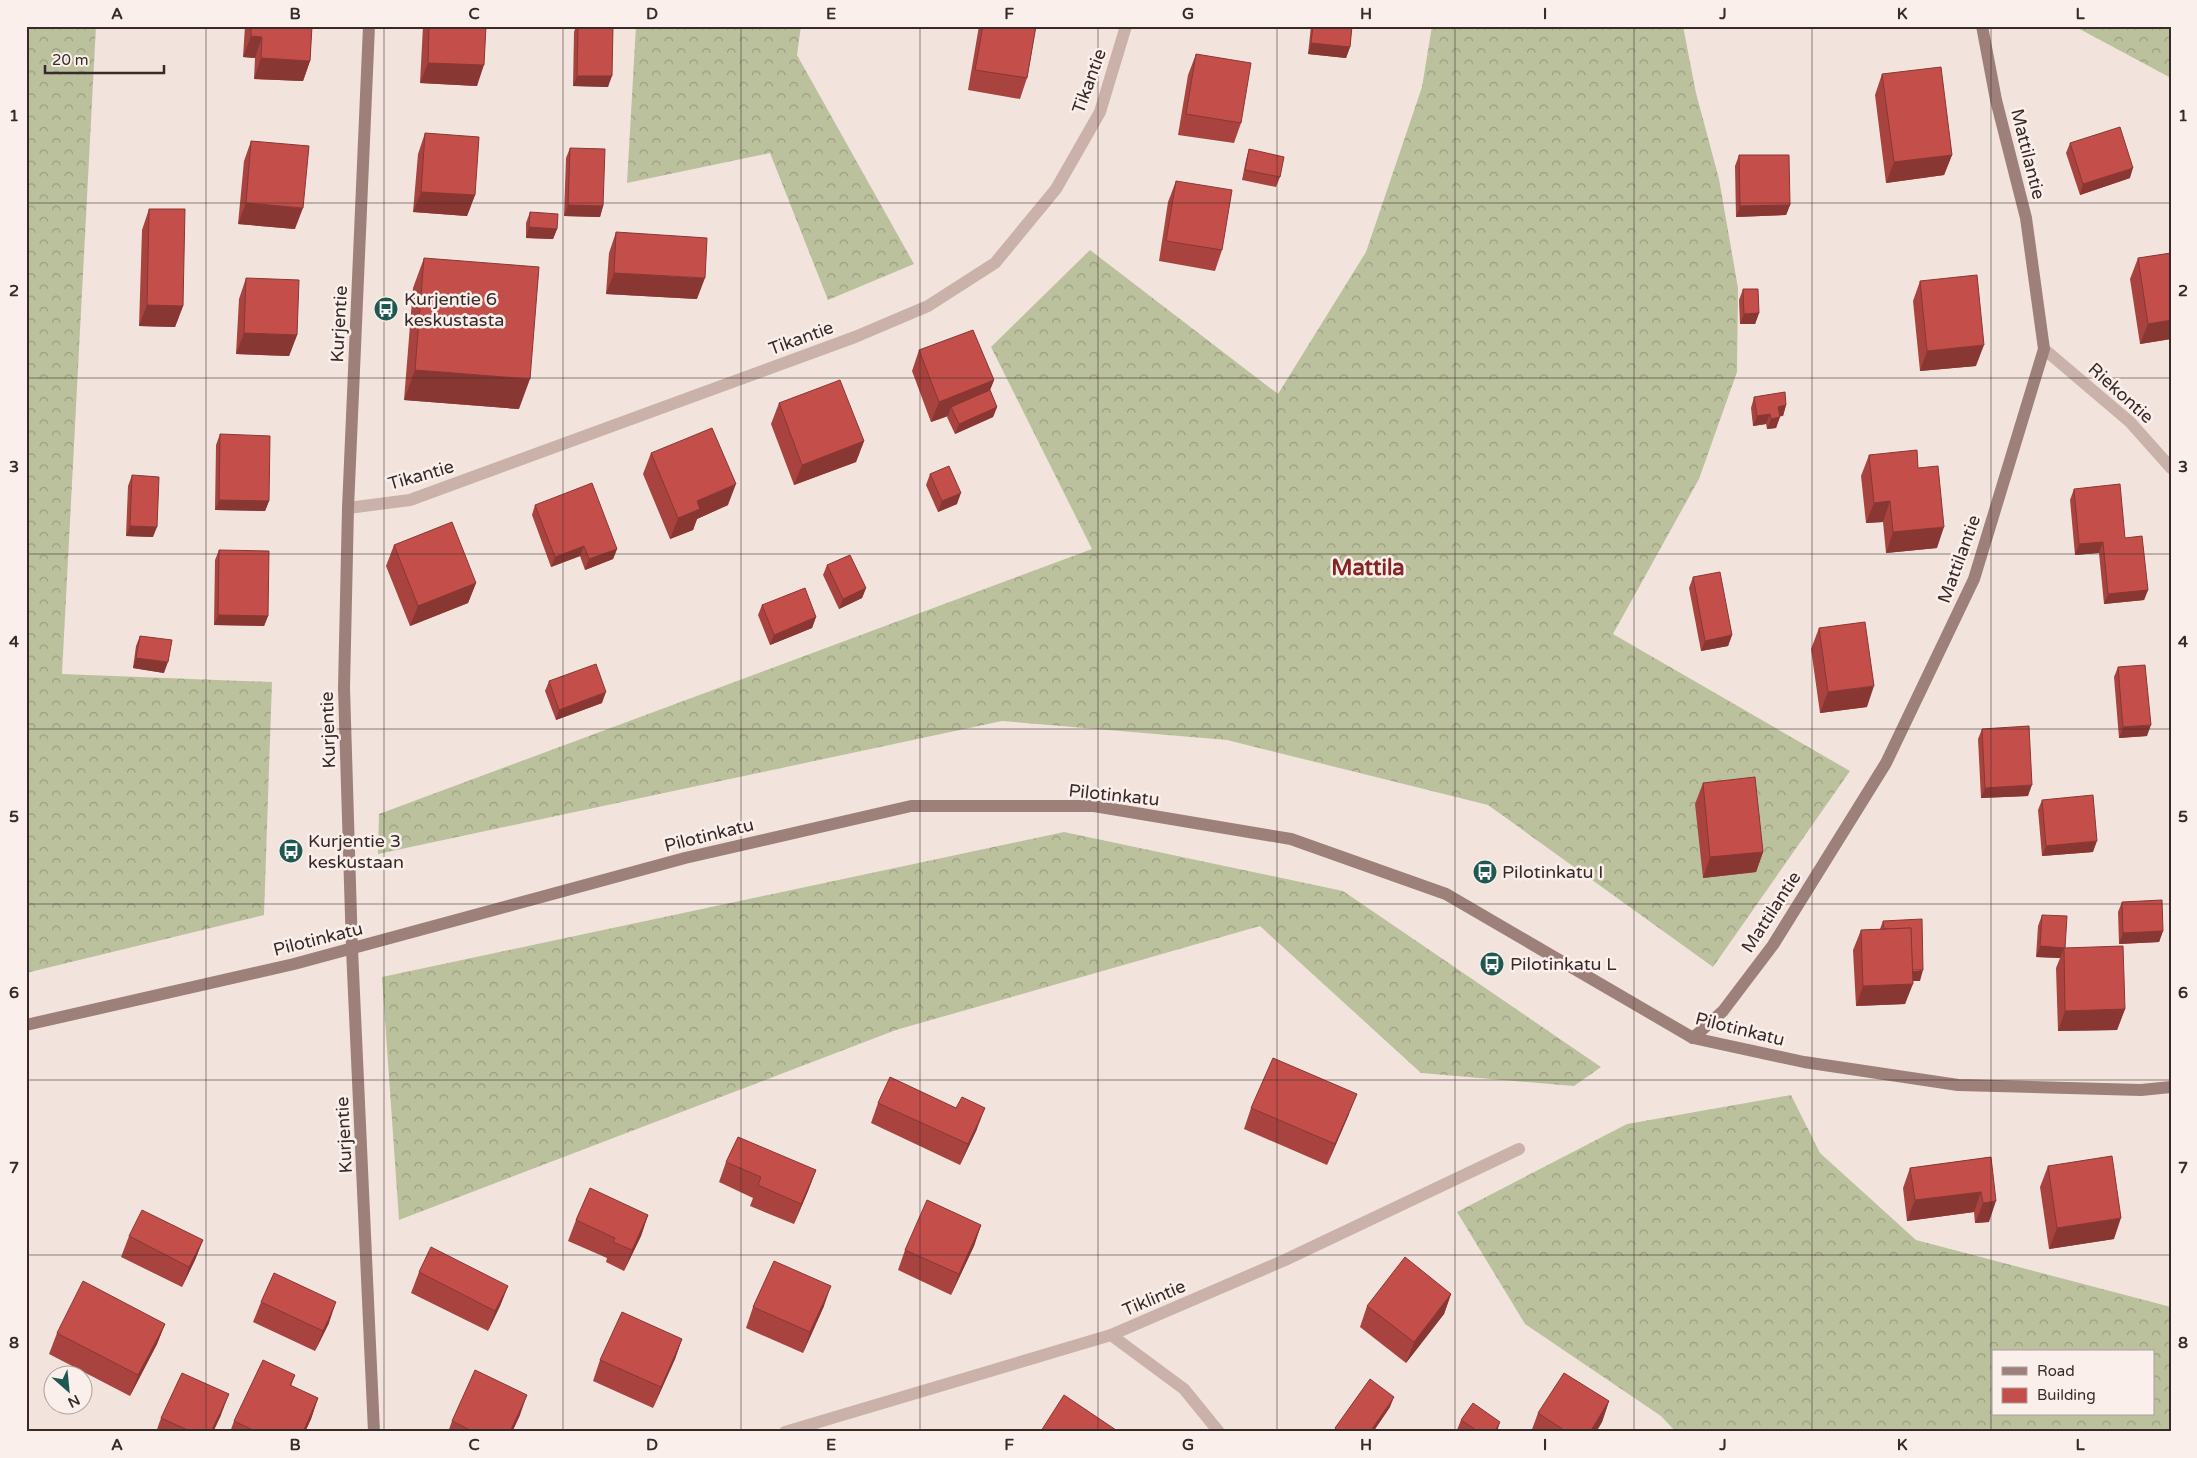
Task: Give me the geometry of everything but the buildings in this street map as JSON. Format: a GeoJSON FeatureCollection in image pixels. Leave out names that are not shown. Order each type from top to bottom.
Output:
{"type":"FeatureCollection","features":[{"type":"Feature","properties":{"kind":"street","name":"Kurjentie"},"geometry":{"type":"LineString","coordinates":[[369,26],[348,508],[344,688],[352,949],[374,1432]]}},
{"type":"Feature","properties":{"kind":"street","name":"Tikantie"},"geometry":{"type":"LineString","coordinates":[[348,508],[410,500],[855,337],[928,306],[995,263],[1056,190],[1100,112],[1126,26]]}},
{"type":"Feature","properties":{"kind":"street","name":"Mattilantie"},"geometry":{"type":"LineString","coordinates":[[1692,1038],[1723,1011],[1773,945],[1886,763],[1974,579],[2044,349],[2026,218],[1996,100],[1982,26]]}},
{"type":"Feature","properties":{"kind":"street","name":"Riekontie"},"geometry":{"type":"LineString","coordinates":[[2044,349],[2130,422],[2171,468]]}},
{"type":"Feature","properties":{"kind":"street","name":"Pilotinkatu"},"geometry":{"type":"LineString","coordinates":[[26,1025],[352,949],[685,858],[911,806],[1094,806],[1291,839],[1446,894],[1692,1038],[1804,1062],[1958,1085],[2141,1090],[2171,1087]]}},
{"type":"Feature","properties":{"kind":"street","name":"Tiklintie"},"geometry":{"type":"LineString","coordinates":[[785,1432],[1112,1335],[1285,1260],[1519,1148]]}},
{"type":"Feature","properties":{"kind":"street"},"geometry":{"type":"LineString","coordinates":[[1112,1335],[1184,1389],[1219,1432]]}},
{"type":"Feature","properties":{"kind":"green space"},"geometry":{"type":"Polygon","coordinates":[[[26,26],[96,26],[62,674],[272,682],[264,915],[26,973],[26,26]]]}},
{"type":"Feature","properties":{"kind":"green space"},"geometry":{"type":"Polygon","coordinates":[[[636,26],[801,26],[797,55],[914,264],[828,300],[770,153],[627,183],[636,26]]]}},
{"type":"Feature","properties":{"kind":"green space"},"geometry":{"type":"Polygon","coordinates":[[[1432,26],[1683,26],[1696,93],[1719,179],[1738,288],[1737,372],[1699,479],[1613,634],[1850,771],[1713,967],[1488,805],[1227,740],[1002,721],[378,854],[379,814],[1092,549],[991,347],[1090,250],[1278,394],[1366,252],[1422,87],[1432,26]]]}},
{"type":"Feature","properties":{"kind":"green space"},"geometry":{"type":"Polygon","coordinates":[[[2074,26],[2171,26],[2171,78],[2074,26]]]}},
{"type":"Feature","properties":{"kind":"green space"},"geometry":{"type":"Polygon","coordinates":[[[1064,832],[1343,891],[1601,1067],[1574,1086],[1421,1073],[1260,926],[896,1030],[399,1220],[382,977],[1064,832]]]}},
{"type":"Feature","properties":{"kind":"green space"},"geometry":{"type":"Polygon","coordinates":[[[1791,1095],[1820,1153],[1916,1240],[2171,1307],[2171,1432],[1676,1432],[1661,1416],[1525,1324],[1457,1212],[1627,1124],[1791,1095]]]}},
{"type":"Feature","properties":{"kind":"place","name":"Kurjentie 6 keskustasta"},"geometry":{"type":"Point","coordinates":[386,309]}},
{"type":"Feature","properties":{"kind":"place","name":"Kurjentie 3 keskustaan"},"geometry":{"type":"Point","coordinates":[291,851]}},
{"type":"Feature","properties":{"kind":"place","name":"Pilotinkatu I"},"geometry":{"type":"Point","coordinates":[1485,872]}},
{"type":"Feature","properties":{"kind":"place","name":"Pilotinkatu L"},"geometry":{"type":"Point","coordinates":[1492,964]}},
{"type":"Feature","properties":{"kind":"district","name":"Mattila"},"geometry":{"type":"Point","coordinates":[1368,568]}}]}
